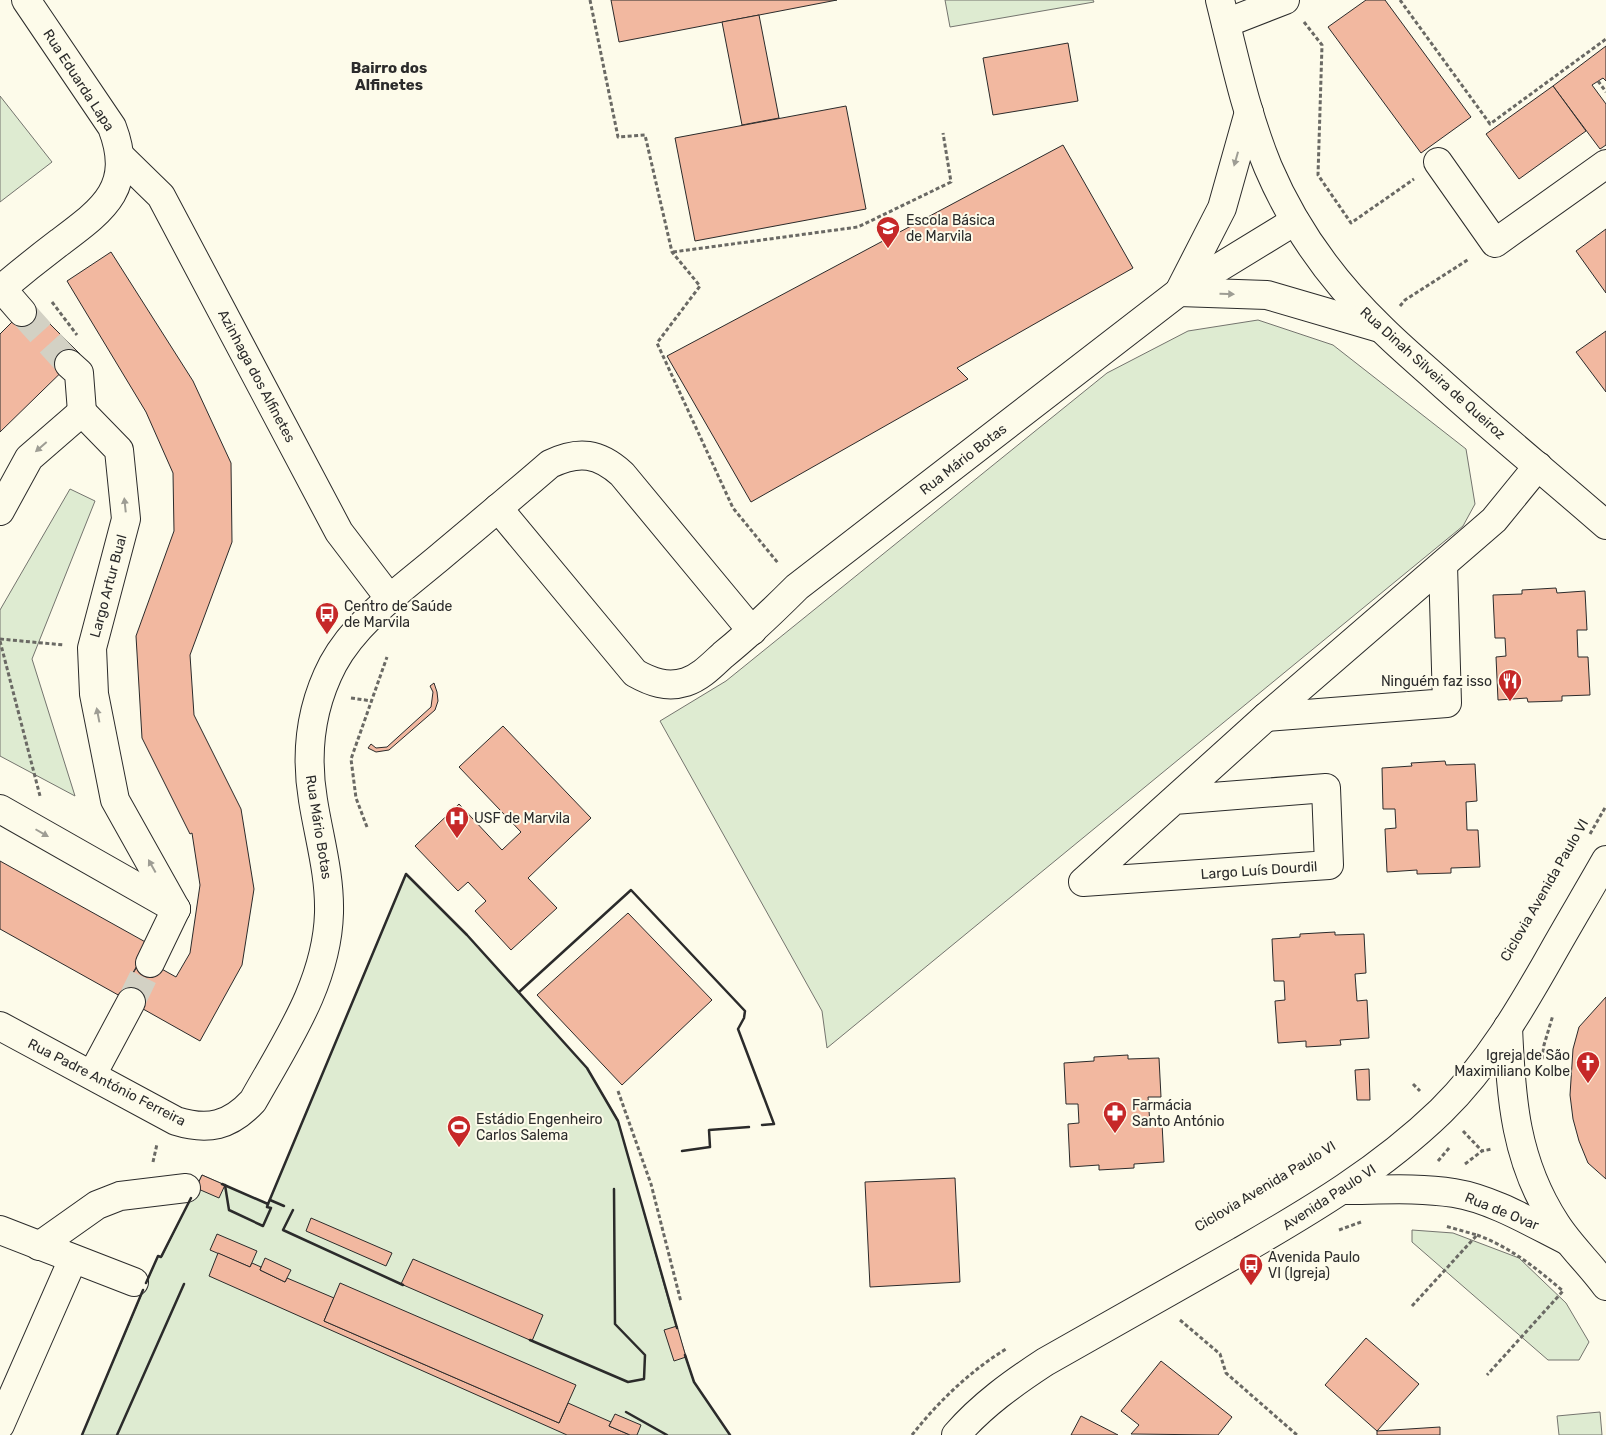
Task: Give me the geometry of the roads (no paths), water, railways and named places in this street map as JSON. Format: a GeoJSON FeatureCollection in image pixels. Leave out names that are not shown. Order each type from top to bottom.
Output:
{"type":"FeatureCollection","features":[{"type":"Feature","properties":{"kind":"street","name":"Rua Eduarda Lapa"},"geometry":{"type":"LineString","coordinates":[[1,290],[26,268],[91,219],[107,202],[115,187],[120,171],[118,142],[112,126],[26,0]]}},
{"type":"Feature","properties":{"kind":"street"},"geometry":{"type":"LineString","coordinates":[[1223,12],[1292,7]]}},
{"type":"Feature","properties":{"kind":"street","name":"Rua Dinah Silveira de Queiroz"},"geometry":{"type":"LineString","coordinates":[[1223,12],[1249,112],[1269,169],[1295,221],[1309,243],[1342,287],[1380,328],[1477,415],[1606,525]]}},
{"type":"Feature","properties":{"kind":"street","name":"Rua Mário Botas"},"geometry":{"type":"LineString","coordinates":[[1178,292],[1222,208],[1249,112]]}},
{"type":"Feature","properties":{"kind":"street","name":"Azinhaga dos Alfinetes"},"geometry":{"type":"LineString","coordinates":[[120,156],[162,196],[339,532],[390,599]]}},
{"type":"Feature","properties":{"kind":"street"},"geometry":{"type":"LineString","coordinates":[[1438,162],[1495,243],[1606,164]]}},
{"type":"Feature","properties":{"kind":"street","name":"Rua Mário Botas"},"geometry":{"type":"LineString","coordinates":[[498,508],[635,673],[649,681],[670,685],[685,682],[699,676],[752,631],[797,587],[1178,292],[1295,221]]}},
{"type":"Feature","properties":{"kind":"street"},"geometry":{"type":"LineString","coordinates":[[1,290],[22,312]]}},
{"type":"Feature","properties":{"kind":"street"},"geometry":{"type":"LineString","coordinates":[[1178,292],[1267,295],[1380,328]]}},
{"type":"Feature","properties":{"kind":"street"},"geometry":{"type":"LineString","coordinates":[[0,510],[29,458],[82,412],[78,374],[69,364]]}},
{"type":"Feature","properties":{"kind":"street","name":"Largo Artur Bual"},"geometry":{"type":"LineString","coordinates":[[82,412],[119,450],[126,519],[92,648],[94,694],[115,800],[176,909]]}},
{"type":"Feature","properties":{"kind":"street","name":"Rua Mário Botas"},"geometry":{"type":"LineString","coordinates":[[216,1125],[237,1116],[253,1101],[300,1017],[316,981],[326,944],[329,914],[327,875],[312,800],[309,749],[312,717],[320,693],[344,647],[359,629],[390,599],[550,464],[564,457],[576,455],[596,457],[611,464],[622,474],[752,631]]}},
{"type":"Feature","properties":{"kind":"street","name":"Largo Luís Dourdil"},"geometry":{"type":"LineString","coordinates":[[1174,800],[1326,788],[1329,865],[1083,882],[1266,717],[1494,520],[1538,466]]}},
{"type":"Feature","properties":{"kind":"street"},"geometry":{"type":"LineString","coordinates":[[1266,717],[1447,704],[1443,565]]}},
{"type":"Feature","properties":{"kind":"street"},"geometry":{"type":"LineString","coordinates":[[0,809],[176,909],[150,962]]}},
{"type":"Feature","properties":{"kind":"street","name":"Avenida Paulo VI"},"geometry":{"type":"LineString","coordinates":[[956,1435],[978,1412],[1023,1376],[1316,1208],[1373,1170],[1404,1145],[1441,1111],[1467,1082],[1508,1027],[1540,976],[1606,860]]}},
{"type":"Feature","properties":{"kind":"street"},"geometry":{"type":"LineString","coordinates":[[92,1075],[131,1002]]}},
{"type":"Feature","properties":{"kind":"street","name":"Rua Padre António Ferreira"},"geometry":{"type":"LineString","coordinates":[[0,1026],[176,1121],[189,1125],[216,1125]]}},
{"type":"Feature","properties":{"kind":"street","name":"Rua de Ovar"},"geometry":{"type":"LineString","coordinates":[[1508,1027],[1511,1085],[1519,1142],[1535,1186],[1555,1223],[1568,1241],[1591,1265],[1606,1286]]}},
{"type":"Feature","properties":{"kind":"street"},"geometry":{"type":"LineString","coordinates":[[40,1246],[97,1205],[120,1196],[186,1188]]}},
{"type":"Feature","properties":{"kind":"street","name":"Rua de Ovar"},"geometry":{"type":"LineString","coordinates":[[1343,1190],[1428,1190],[1455,1193],[1482,1200],[1568,1241]]}},
{"type":"Feature","properties":{"kind":"street"},"geometry":{"type":"LineString","coordinates":[[0,1230],[134,1282]]}},
{"type":"Feature","properties":{"kind":"street"},"geometry":{"type":"LineString","coordinates":[[0,1425],[73,1259]]}},
{"type":"Feature","properties":{"kind":"tunnel"},"geometry":{"type":"LineString","coordinates":[[22,312],[69,364]]}},
{"type":"Feature","properties":{"kind":"tunnel"},"geometry":{"type":"LineString","coordinates":[[131,1002],[150,963]]}},
{"type":"Feature","properties":{"kind":"place","name":"Escola Básica de Marvila"},"geometry":{"type":"Point","coordinates":[888,249]}},
{"type":"Feature","properties":{"kind":"place","name":"Centro de Saúde de Marvila"},"geometry":{"type":"Point","coordinates":[327,635]}},
{"type":"Feature","properties":{"kind":"place","name":"Ninguém faz isso"},"geometry":{"type":"Point","coordinates":[1510,702]}},
{"type":"Feature","properties":{"kind":"place","name":"USF de Marvila"},"geometry":{"type":"Point","coordinates":[457,839]}},
{"type":"Feature","properties":{"kind":"place","name":"Igreja de São Maximiliano Kolbe"},"geometry":{"type":"Point","coordinates":[1588,1084]}},
{"type":"Feature","properties":{"kind":"place","name":"Farmácia Santo António"},"geometry":{"type":"Point","coordinates":[1115,1134]}},
{"type":"Feature","properties":{"kind":"place","name":"Estádio Engenheiro Carlos Salema"},"geometry":{"type":"Point","coordinates":[459,1148]}},
{"type":"Feature","properties":{"kind":"place","name":"Avenida Paulo VI (Igreja)"},"geometry":{"type":"Point","coordinates":[1251,1286]}},
{"type":"Feature","properties":{"kind":"district","name":"Bairro dos Alfinetes"},"geometry":{"type":"Point","coordinates":[389,76]}}]}
